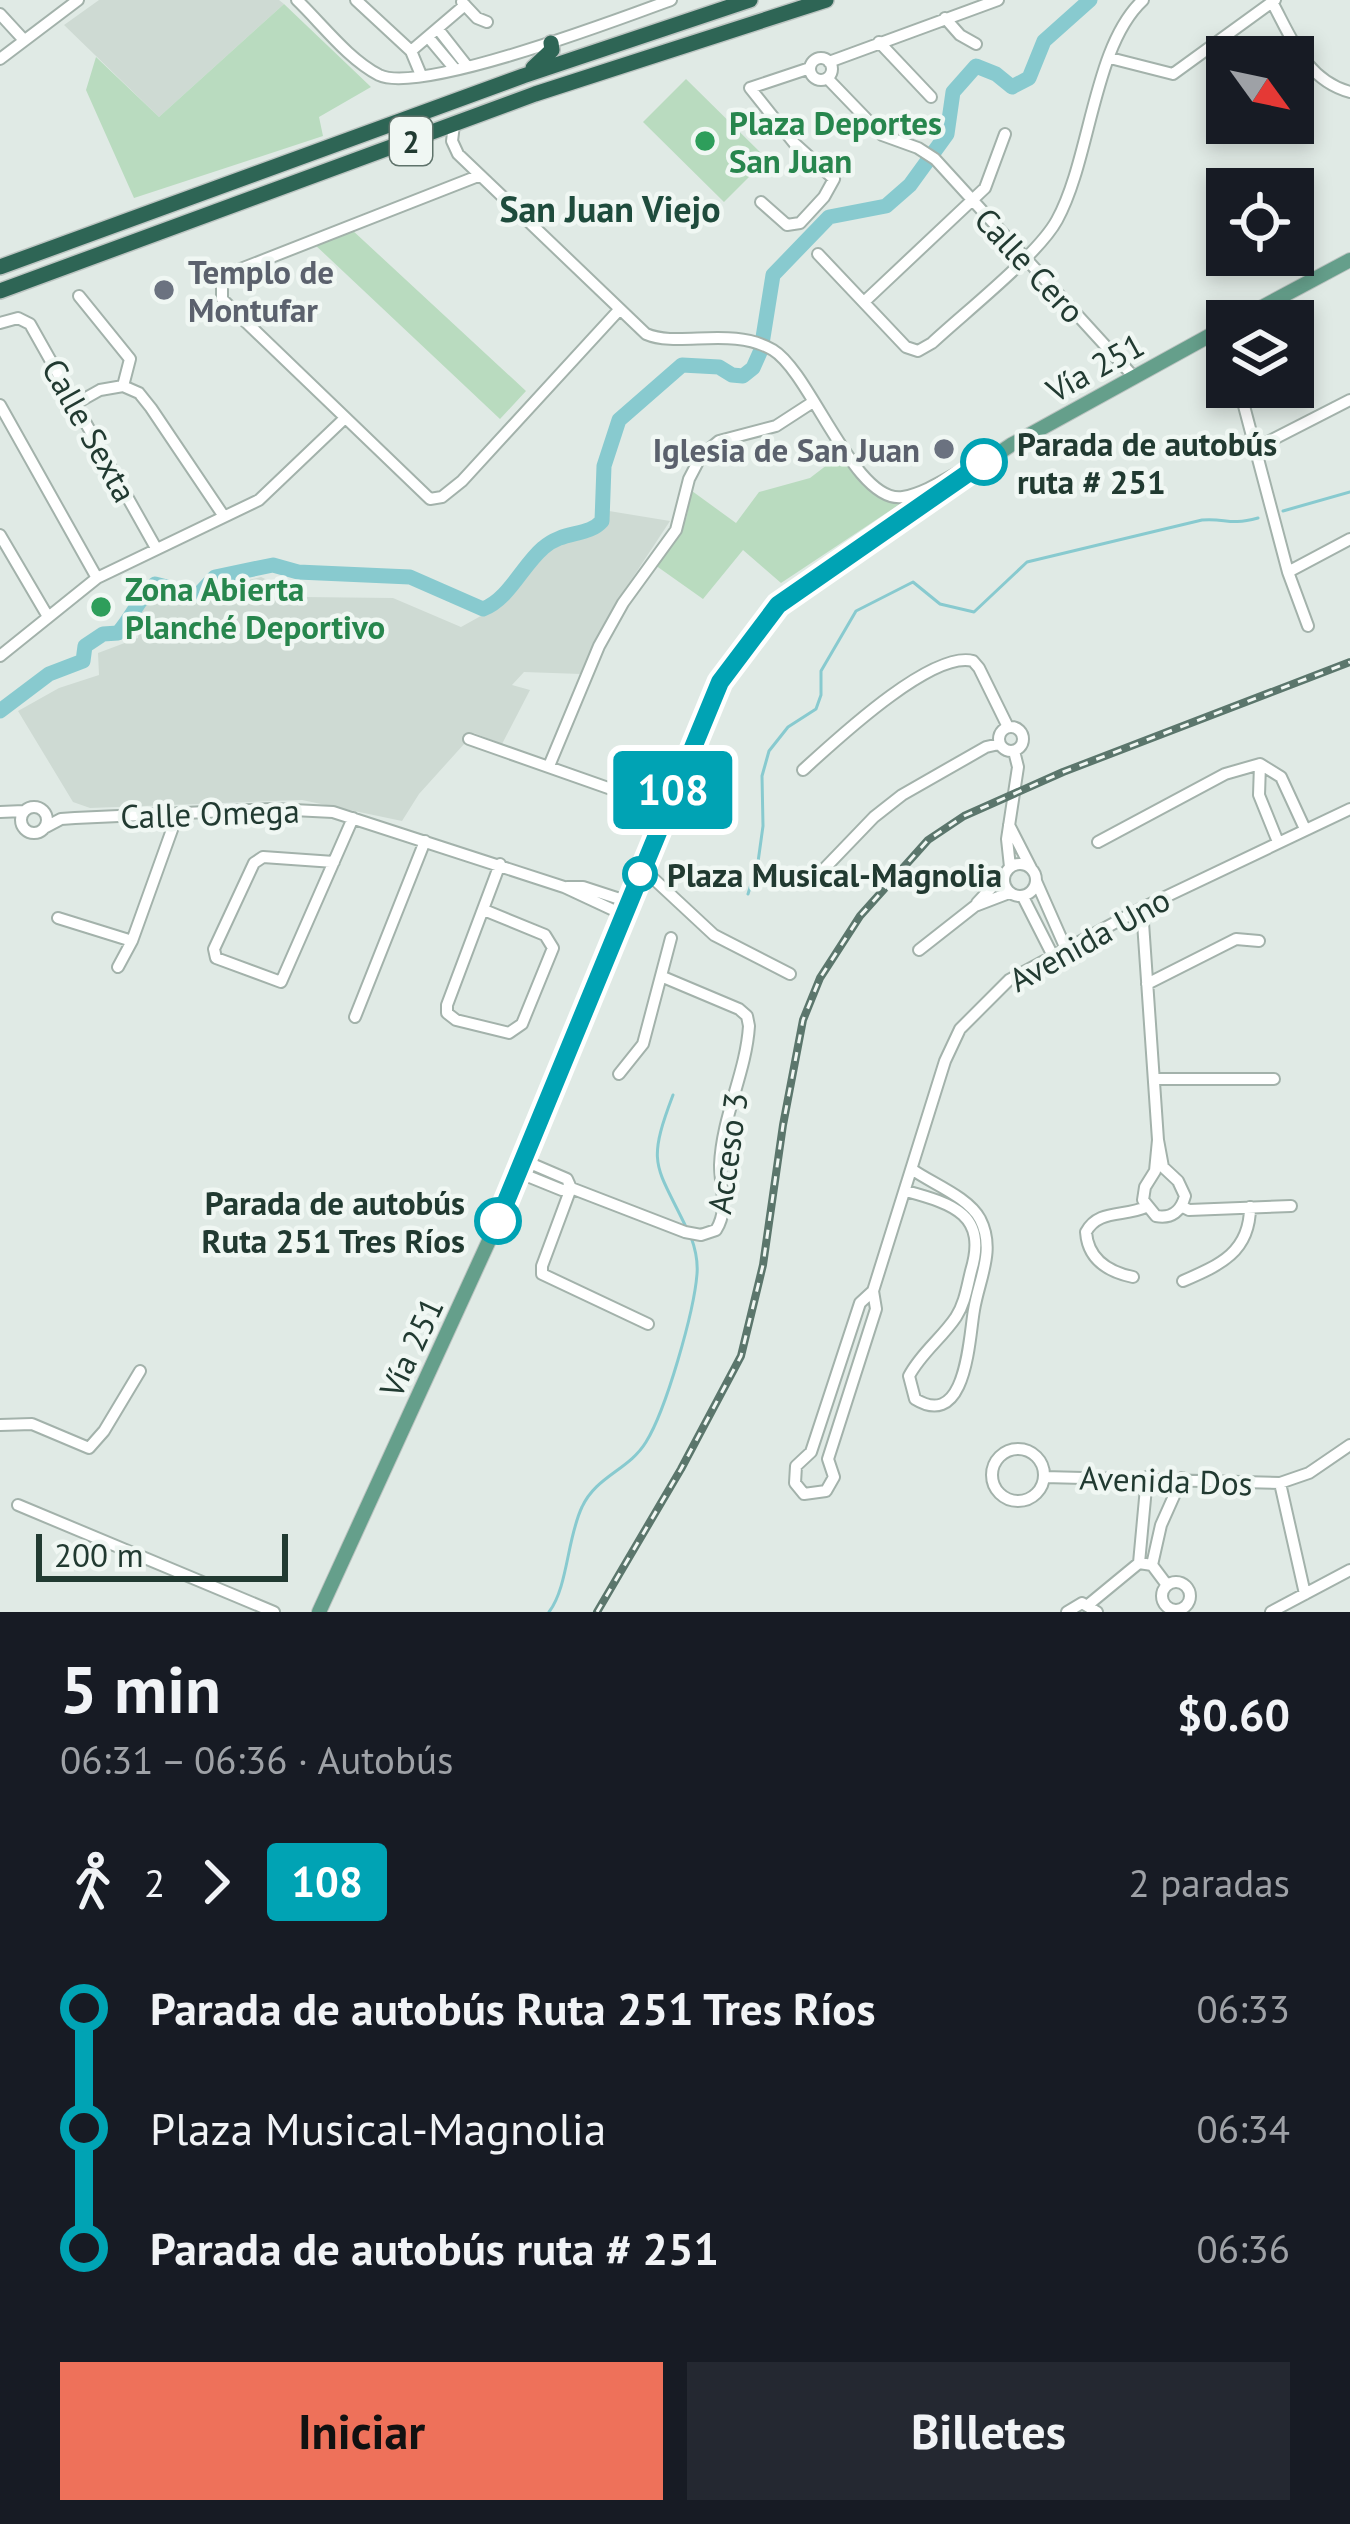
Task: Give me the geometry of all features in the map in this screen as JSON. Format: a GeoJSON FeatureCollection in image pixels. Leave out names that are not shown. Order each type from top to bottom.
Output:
{"type":"FeatureCollection","features":[{"type":"Feature","properties":{"kind":"highway","name":"2"},"geometry":{"type":"LineString","coordinates":[[0,267],[524,76],[751,0]]}},
{"type":"Feature","properties":{"kind":"highway","name":"2"},"geometry":{"type":"LineString","coordinates":[[0,291],[535,94],[826,0]]}},
{"type":"Feature","properties":{"kind":"highway"},"geometry":{"type":"LineString","coordinates":[[524,76],[552,50],[551,43]]}},
{"type":"Feature","properties":{"kind":"main road","name":"Vía 251"},"geometry":{"type":"LineString","coordinates":[[1280,300],[1350,260]]}},
{"type":"Feature","properties":{"kind":"main road","name":"Vía 251"},"geometry":{"type":"LineString","coordinates":[[320,1612],[523,1167],[720,682],[778,605],[1011,445],[1206,340]]}},
{"type":"Feature","properties":{"kind":"street"},"geometry":{"type":"LineString","coordinates":[[0,59],[78,0]]}},
{"type":"Feature","properties":{"kind":"street"},"geometry":{"type":"LineString","coordinates":[[298,0],[361,62],[394,80],[551,43],[671,0]]}},
{"type":"Feature","properties":{"kind":"street"},"geometry":{"type":"LineString","coordinates":[[356,0],[411,51],[421,75]]}},
{"type":"Feature","properties":{"kind":"street"},"geometry":{"type":"LineString","coordinates":[[829,62],[998,0]]}},
{"type":"Feature","properties":{"kind":"street"},"geometry":{"type":"LineString","coordinates":[[818,254],[899,341],[918,351],[1051,230],[1064,205],[1122,23],[1143,0]]}},
{"type":"Feature","properties":{"kind":"street"},"geometry":{"type":"LineString","coordinates":[[1110,58],[1173,74],[1274,1],[1302,57],[1325,83],[1350,92]]}},
{"type":"Feature","properties":{"kind":"street"},"geometry":{"type":"LineString","coordinates":[[411,51],[463,2],[487,22]]}},
{"type":"Feature","properties":{"kind":"street"},"geometry":{"type":"LineString","coordinates":[[0,14],[23,39]]}},
{"type":"Feature","properties":{"kind":"street"},"geometry":{"type":"LineString","coordinates":[[945,18],[976,44]]}},
{"type":"Feature","properties":{"kind":"street"},"geometry":{"type":"LineString","coordinates":[[433,33],[460,67]]}},
{"type":"Feature","properties":{"kind":"street"},"geometry":{"type":"LineString","coordinates":[[879,42],[931,97]]}},
{"type":"Feature","properties":{"kind":"street"},"geometry":{"type":"LineString","coordinates":[[761,202],[787,225],[800,223],[834,179],[794,143],[749,88],[810,68],[818,58],[832,67],[827,78],[815,79],[810,68]]}},
{"type":"Feature","properties":{"kind":"street","name":"Calle Cero"},"geometry":{"type":"LineString","coordinates":[[827,78],[882,135],[931,156],[1133,376]]}},
{"type":"Feature","properties":{"kind":"street"},"geometry":{"type":"LineString","coordinates":[[454,125],[454,148],[478,176],[619,310],[656,338],[700,335],[765,346],[787,362],[869,482],[891,497],[918,493],[1011,445]]}},
{"type":"Feature","properties":{"kind":"street"},"geometry":{"type":"LineString","coordinates":[[864,302],[990,182],[1005,134]]}},
{"type":"Feature","properties":{"kind":"street"},"geometry":{"type":"LineString","coordinates":[[478,176],[233,272],[222,286],[222,298],[430,499],[442,497],[462,481],[619,310]]}},
{"type":"Feature","properties":{"kind":"street"},"geometry":{"type":"LineString","coordinates":[[79,296],[130,359],[123,386]]}},
{"type":"Feature","properties":{"kind":"street","name":"Calle Sexta"},"geometry":{"type":"LineString","coordinates":[[0,323],[18,318],[30,324],[156,548]]}},
{"type":"Feature","properties":{"kind":"street"},"geometry":{"type":"LineString","coordinates":[[75,404],[100,390],[123,386],[139,393],[224,515]]}},
{"type":"Feature","properties":{"kind":"street"},"geometry":{"type":"LineString","coordinates":[[1256,448],[1350,400]]}},
{"type":"Feature","properties":{"kind":"street"},"geometry":{"type":"LineString","coordinates":[[549,766],[599,646],[623,603],[676,530],[688,479],[701,456],[719,441],[776,426],[813,402]]}},
{"type":"Feature","properties":{"kind":"street"},"geometry":{"type":"LineString","coordinates":[[0,405],[97,578]]}},
{"type":"Feature","properties":{"kind":"street"},"geometry":{"type":"LineString","coordinates":[[1246,408],[1288,572],[1308,626]]}},
{"type":"Feature","properties":{"kind":"street"},"geometry":{"type":"LineString","coordinates":[[0,656],[97,578],[259,500],[344,419]]}},
{"type":"Feature","properties":{"kind":"street"},"geometry":{"type":"LineString","coordinates":[[0,535],[47,615]]}},
{"type":"Feature","properties":{"kind":"street"},"geometry":{"type":"LineString","coordinates":[[1288,572],[1350,539]]}},
{"type":"Feature","properties":{"kind":"street"},"geometry":{"type":"LineString","coordinates":[[803,770],[880,701],[955,659],[974,661],[1008,727]]}},
{"type":"Feature","properties":{"kind":"street"},"geometry":{"type":"LineString","coordinates":[[999,744],[1000,734],[1008,727]]}},
{"type":"Feature","properties":{"kind":"street"},"geometry":{"type":"LineString","coordinates":[[1008,727],[1018,729],[1023,738],[1014,751],[1018,767],[1007,823],[1004,886],[1022,897],[1036,881]]}},
{"type":"Feature","properties":{"kind":"street"},"geometry":{"type":"LineString","coordinates":[[469,739],[665,808]]}},
{"type":"Feature","properties":{"kind":"street"},"geometry":{"type":"LineString","coordinates":[[823,870],[902,795],[986,747],[999,744],[1014,751]]}},
{"type":"Feature","properties":{"kind":"street"},"geometry":{"type":"LineString","coordinates":[[1098,842],[1225,774],[1260,764],[1281,777],[1305,829]]}},
{"type":"Feature","properties":{"kind":"street"},"geometry":{"type":"LineString","coordinates":[[1260,764],[1259,795],[1279,842]]}},
{"type":"Feature","properties":{"kind":"street","name":"Calle Omega"},"geometry":{"type":"LineString","coordinates":[[23,818],[38,807],[61,819],[302,809],[353,818],[564,887],[583,887],[627,909]]}},
{"type":"Feature","properties":{"kind":"street","name":"Avenida Uno"},"geometry":{"type":"LineString","coordinates":[[873,1291],[877,1310],[828,1459],[834,1477],[826,1491],[805,1494],[795,1484],[796,1466],[812,1452],[860,1303],[873,1291],[945,1060],[960,1030],[1009,980],[1142,908],[1350,809]]}},
{"type":"Feature","properties":{"kind":"street"},"geometry":{"type":"LineString","coordinates":[[3,813],[23,818],[32,832],[44,828],[45,813]]}},
{"type":"Feature","properties":{"kind":"street"},"geometry":{"type":"LineString","coordinates":[[118,967],[178,814]]}},
{"type":"Feature","properties":{"kind":"street"},"geometry":{"type":"LineString","coordinates":[[334,862],[263,857],[254,863],[214,949],[216,958],[281,982],[334,862],[353,818]]}},
{"type":"Feature","properties":{"kind":"street","name":"Calle Omega"},"geometry":{"type":"LineString","coordinates":[[44,828],[61,819]]}},
{"type":"Feature","properties":{"kind":"street"},"geometry":{"type":"LineString","coordinates":[[1007,823],[1066,949]]}},
{"type":"Feature","properties":{"kind":"street"},"geometry":{"type":"LineString","coordinates":[[355,1017],[425,841]]}},
{"type":"Feature","properties":{"kind":"street"},"geometry":{"type":"LineString","coordinates":[[484,910],[521,923],[550,941],[551,956],[517,1030],[500,1033],[456,1020],[447,1005],[500,865]]}},
{"type":"Feature","properties":{"kind":"street"},"geometry":{"type":"LineString","coordinates":[[642,868],[714,935],[790,974]]}},
{"type":"Feature","properties":{"kind":"street"},"geometry":{"type":"LineString","coordinates":[[919,950],[975,906],[1008,870],[1031,868]]}},
{"type":"Feature","properties":{"kind":"street"},"geometry":{"type":"LineString","coordinates":[[975,906],[1009,893]]}},
{"type":"Feature","properties":{"kind":"street"},"geometry":{"type":"LineString","coordinates":[[1022,897],[1053,956]]}},
{"type":"Feature","properties":{"kind":"street"},"geometry":{"type":"LineString","coordinates":[[1133,1277],[1114,1273],[1093,1255],[1086,1232],[1101,1216],[1146,1208],[1161,1217],[1181,1207],[1183,1187],[1163,1166],[1158,1140],[1142,908]]}},
{"type":"Feature","properties":{"kind":"street"},"geometry":{"type":"LineString","coordinates":[[58,918],[132,940]]}},
{"type":"Feature","properties":{"kind":"street"},"geometry":{"type":"LineString","coordinates":[[619,1074],[643,1044],[671,938]]}},
{"type":"Feature","properties":{"kind":"street"},"geometry":{"type":"LineString","coordinates":[[1147,984],[1236,939],[1258,941]]}},
{"type":"Feature","properties":{"kind":"street","name":"Acceso 3"},"geometry":{"type":"LineString","coordinates":[[523,1167],[567,1179],[572,1188],[685,1232],[710,1234],[722,1222],[724,1130],[749,1026],[747,1016],[663,977]]}},
{"type":"Feature","properties":{"kind":"street"},"geometry":{"type":"LineString","coordinates":[[1154,1079],[1274,1078]]}},
{"type":"Feature","properties":{"kind":"street"},"geometry":{"type":"LineString","coordinates":[[1146,1208],[1144,1187],[1156,1171],[1158,1140]]}},
{"type":"Feature","properties":{"kind":"street"},"geometry":{"type":"LineString","coordinates":[[913,1170],[957,1204],[978,1237],[976,1275],[966,1374],[945,1401],[923,1404],[915,1400],[909,1376],[946,1331],[976,1275]]}},
{"type":"Feature","properties":{"kind":"street"},"geometry":{"type":"LineString","coordinates":[[572,1188],[542,1274],[648,1324]]}},
{"type":"Feature","properties":{"kind":"street"},"geometry":{"type":"LineString","coordinates":[[906,1191],[957,1204]]}},
{"type":"Feature","properties":{"kind":"street"},"geometry":{"type":"LineString","coordinates":[[1181,1207],[1291,1206]]}},
{"type":"Feature","properties":{"kind":"street"},"geometry":{"type":"LineString","coordinates":[[1183,1281],[1231,1257],[1250,1226],[1250,1208]]}},
{"type":"Feature","properties":{"kind":"street"},"geometry":{"type":"LineString","coordinates":[[946,1331],[970,1342]]}},
{"type":"Feature","properties":{"kind":"street"},"geometry":{"type":"LineString","coordinates":[[0,1425],[32,1424],[89,1448],[140,1371]]}},
{"type":"Feature","properties":{"kind":"street","name":"Avenida Dos"},"geometry":{"type":"LineString","coordinates":[[1044,1477],[1280,1483],[1309,1473],[1350,1445]]}},
{"type":"Feature","properties":{"kind":"street","name":"Avenida Dos"},"geometry":{"type":"LineString","coordinates":[[1022,1449],[1037,1457],[1044,1477],[1033,1496],[1016,1501],[998,1492],[992,1475],[1004,1453],[1022,1449]]}},
{"type":"Feature","properties":{"kind":"street"},"geometry":{"type":"LineString","coordinates":[[1147,1477],[1146,1564],[1167,1585]]}},
{"type":"Feature","properties":{"kind":"street"},"geometry":{"type":"LineString","coordinates":[[1067,1612],[1076,1604],[1093,1608],[1146,1564],[1182,1478]]}},
{"type":"Feature","properties":{"kind":"street"},"geometry":{"type":"LineString","coordinates":[[1280,1483],[1305,1594]]}},
{"type":"Feature","properties":{"kind":"street"},"geometry":{"type":"LineString","coordinates":[[18,1505],[274,1612]]}},
{"type":"Feature","properties":{"kind":"street"},"geometry":{"type":"LineString","coordinates":[[1143,1520],[1163,1522]]}},
{"type":"Feature","properties":{"kind":"street"},"geometry":{"type":"LineString","coordinates":[[1271,1612],[1350,1570]]}},
{"type":"Feature","properties":{"kind":"shaded area"},"geometry":{"type":"Polygon","coordinates":[[[99,0],[279,0],[284,4],[159,117],[64,25],[99,0]]]}},
{"type":"Feature","properties":{"kind":"shaded area"},"geometry":{"type":"Polygon","coordinates":[[[609,511],[670,521],[616,603],[581,674],[524,672],[512,685],[530,690],[502,744],[474,733],[419,794],[402,821],[302,800],[90,808],[73,802],[18,711],[59,688],[99,675],[98,653],[138,638],[143,606],[156,597],[205,604],[215,588],[261,577],[303,597],[393,598],[461,627],[506,602],[541,558],[564,539],[597,532],[609,511]]]}},
{"type":"Feature","properties":{"kind":"green space"},"geometry":{"type":"Polygon","coordinates":[[[284,4],[371,87],[319,117],[323,136],[134,198],[86,90],[96,57],[159,117],[284,4]]]}},
{"type":"Feature","properties":{"kind":"green space","name":"Plaza Deportes San Juan"},"geometry":{"type":"Polygon","coordinates":[[[686,79],[767,159],[724,202],[643,122],[686,79]]]}},
{"type":"Feature","properties":{"kind":"green space"},"geometry":{"type":"Polygon","coordinates":[[[351,229],[526,391],[500,419],[312,242],[351,229]]]}},
{"type":"Feature","properties":{"kind":"green space"},"geometry":{"type":"Polygon","coordinates":[[[840,455],[879,498],[903,502],[781,583],[743,550],[703,599],[655,565],[686,519],[692,491],[736,523],[759,492],[810,478],[840,455]]]}},
{"type":"Feature","properties":{"kind":"waterway"},"geometry":{"type":"LineString","coordinates":[[0,711],[49,674],[83,661],[85,646],[103,634],[118,633],[155,584],[198,595],[215,577],[273,565],[298,572],[410,577],[483,609],[492,604],[543,548],[602,521],[604,466],[619,420],[682,365],[719,367],[743,376],[753,368],[761,350],[773,275],[829,217],[886,206],[910,185],[947,134],[953,92],[976,66],[1012,87],[1029,78],[1044,41],[1090,0]]}},
{"type":"Feature","properties":{"kind":"waterway"},"geometry":{"type":"LineString","coordinates":[[1283,511],[1350,492]]}},
{"type":"Feature","properties":{"kind":"waterway"},"geometry":{"type":"LineString","coordinates":[[748,894],[758,862],[762,776],[769,751],[788,727],[816,709],[821,671],[856,611],[913,582],[940,604],[974,612],[1027,562],[1202,520],[1258,518]]}},
{"type":"Feature","properties":{"kind":"waterway"},"geometry":{"type":"LineString","coordinates":[[673,1095],[659,1137],[658,1164],[687,1229]]}},
{"type":"Feature","properties":{"kind":"waterway"},"geometry":{"type":"LineString","coordinates":[[549,1612],[588,1496],[639,1452],[662,1408],[695,1291],[697,1265],[691,1237]]}},
{"type":"Feature","properties":{"kind":"railway"},"geometry":{"type":"LineString","coordinates":[[597,1612],[741,1356],[763,1265],[803,1020],[820,978],[860,916],[928,840],[964,816],[1063,772],[1350,662]]}},
{"type":"Feature","properties":{"kind":"bus line","name":"108"},"geometry":{"type":"LineString","coordinates":[[498,1221],[720,682],[778,605],[800,586],[984,462]]}},
{"type":"Feature","properties":{"kind":"place","name":"Plaza Deportes San Juan"},"geometry":{"type":"Point","coordinates":[705,141]}},
{"type":"Feature","properties":{"kind":"place","name":"Templo de Montufar"},"geometry":{"type":"Point","coordinates":[164,290]}},
{"type":"Feature","properties":{"kind":"place","name":"Iglesia de San Juan"},"geometry":{"type":"Point","coordinates":[944,449]}},
{"type":"Feature","properties":{"kind":"place","name":"Parada de autobús ruta # 251"},"geometry":{"type":"Point","coordinates":[984,462]}},
{"type":"Feature","properties":{"kind":"place","name":"Zona Abierta Planché Deportivo"},"geometry":{"type":"Point","coordinates":[101,607]}},
{"type":"Feature","properties":{"kind":"place","name":"Plaza Musical-Magnolia"},"geometry":{"type":"Point","coordinates":[640,874]}},
{"type":"Feature","properties":{"kind":"place","name":"Parada de autobús Ruta 251 Tres Ríos"},"geometry":{"type":"Point","coordinates":[498,1221]}},
{"type":"Feature","properties":{"kind":"district","name":"San Juan Viejo"},"geometry":{"type":"Point","coordinates":[610,208]}}]}
